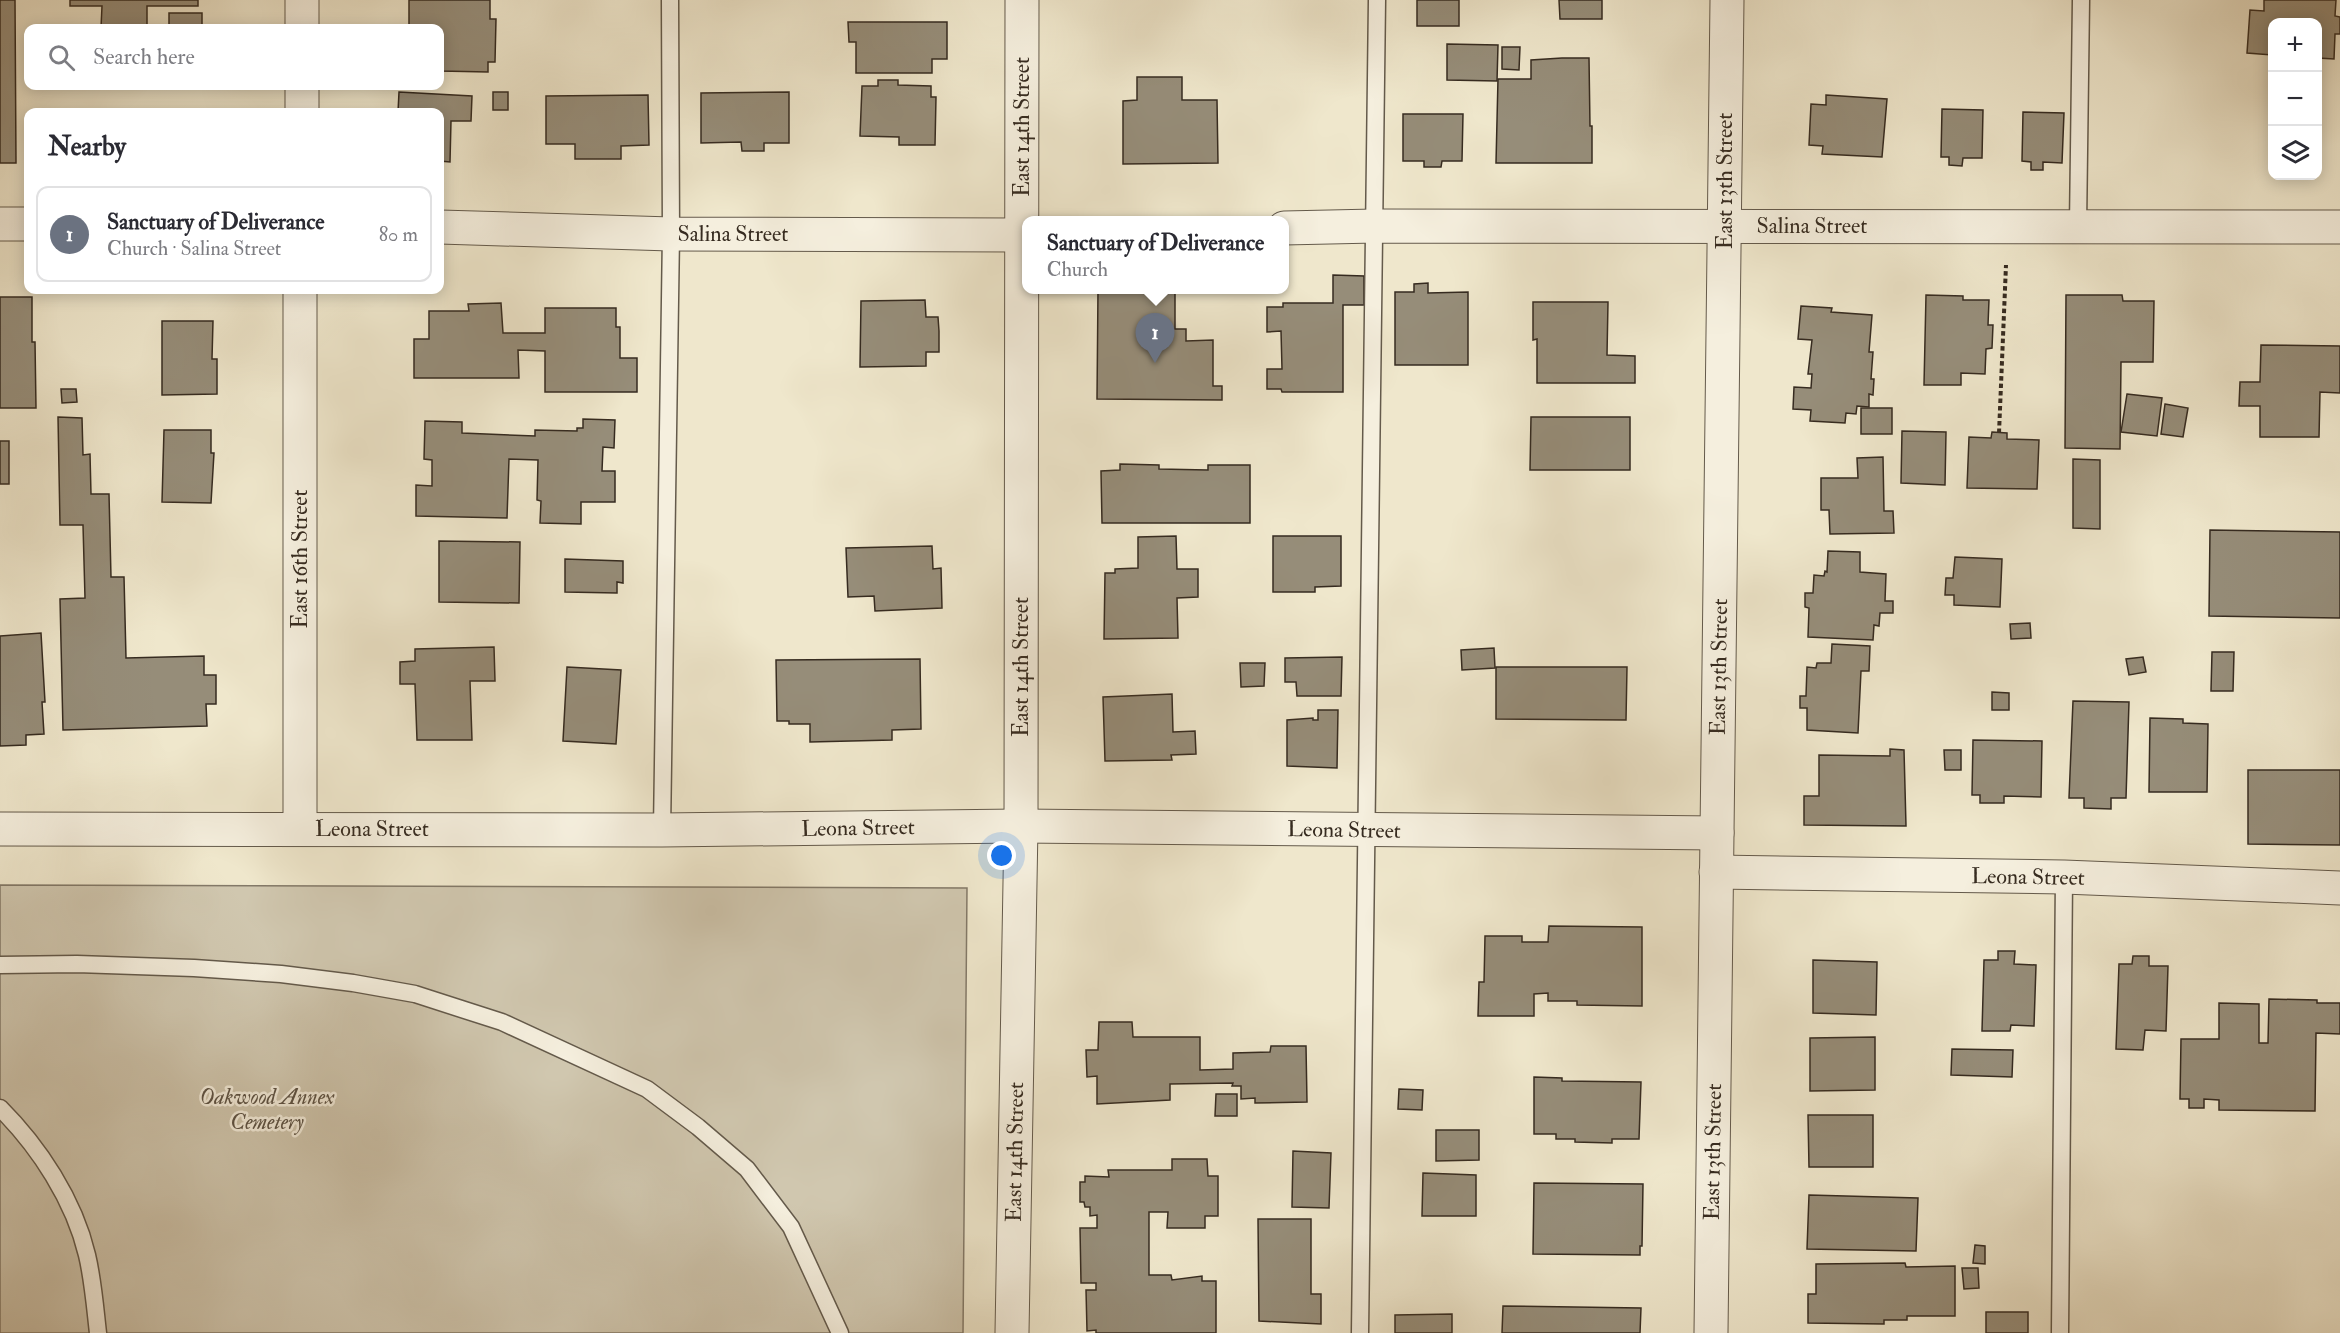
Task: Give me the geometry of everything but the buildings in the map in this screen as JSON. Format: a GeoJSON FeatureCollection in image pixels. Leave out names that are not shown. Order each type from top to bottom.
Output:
{"type":"FeatureCollection","features":[{"type":"Feature","properties":{"kind":"street"},"geometry":{"type":"LineString","coordinates":[[302,0],[302,24]]}},
{"type":"Feature","properties":{"kind":"street","name":"East 14th Street"},"geometry":{"type":"LineString","coordinates":[[1022,0],[1024,216]]}},
{"type":"Feature","properties":{"kind":"street","name":"East 13th Street"},"geometry":{"type":"LineString","coordinates":[[1711,1333],[1727,0]]}},
{"type":"Feature","properties":{"kind":"street"},"geometry":{"type":"LineString","coordinates":[[302,90],[302,108]]}},
{"type":"Feature","properties":{"kind":"street"},"geometry":{"type":"LineString","coordinates":[[0,224],[24,224]]}},
{"type":"Feature","properties":{"kind":"street","name":"Salina Street"},"geometry":{"type":"LineString","coordinates":[[1289,228],[1375,226],[2340,227]]}},
{"type":"Feature","properties":{"kind":"street","name":"Salina Street"},"geometry":{"type":"LineString","coordinates":[[444,227],[670,234],[1022,235]]}},
{"type":"Feature","properties":{"kind":"street","name":"East 16th Street"},"geometry":{"type":"LineString","coordinates":[[300,294],[300,829]]}},
{"type":"Feature","properties":{"kind":"street","name":"East 14th Street"},"geometry":{"type":"LineString","coordinates":[[1012,1333],[1021,826],[1024,294]]}},
{"type":"Feature","properties":{"kind":"street","name":"Leona Street"},"geometry":{"type":"LineString","coordinates":[[0,829],[662,830],[1021,826],[1717,834]]}},
{"type":"Feature","properties":{"kind":"street","name":"Leona Street"},"geometry":{"type":"LineString","coordinates":[[1716,872],[2064,877],[2340,888]]}},
{"type":"Feature","properties":{"kind":"lane"},"geometry":{"type":"LineString","coordinates":[[662,830],[670,234],[670,0]]}},
{"type":"Feature","properties":{"kind":"lane"},"geometry":{"type":"LineString","coordinates":[[1360,1333],[1377,0]]}},
{"type":"Feature","properties":{"kind":"lane"},"geometry":{"type":"LineString","coordinates":[[2078,226],[2081,0]]}},
{"type":"Feature","properties":{"kind":"lane"},"geometry":{"type":"LineString","coordinates":[[2060,1333],[2064,877]]}},
{"type":"Feature","properties":{"kind":"lane"},"geometry":{"type":"LineString","coordinates":[[0,965],[100,964],[280,974],[416,994],[502,1022],[647,1089],[698,1126],[747,1169],[791,1227],[840,1333]]}},
{"type":"Feature","properties":{"kind":"lane"},"geometry":{"type":"LineString","coordinates":[[0,1108],[27,1138],[46,1165],[71,1209],[87,1254],[98,1333]]}},
{"type":"Feature","properties":{"kind":"path"},"geometry":{"type":"LineString","coordinates":[[1999,433],[2006,264]]}},
{"type":"Feature","properties":{"kind":"green space","name":"Oakwood Annex Cemetery"},"geometry":{"type":"Polygon","coordinates":[[[0,885],[967,888],[963,1333],[0,1333],[0,885]]]}},
{"type":"Feature","properties":{"kind":"place","name":"Sanctuary of Deliverance"},"geometry":{"type":"Point","coordinates":[1155,363]}}]}
